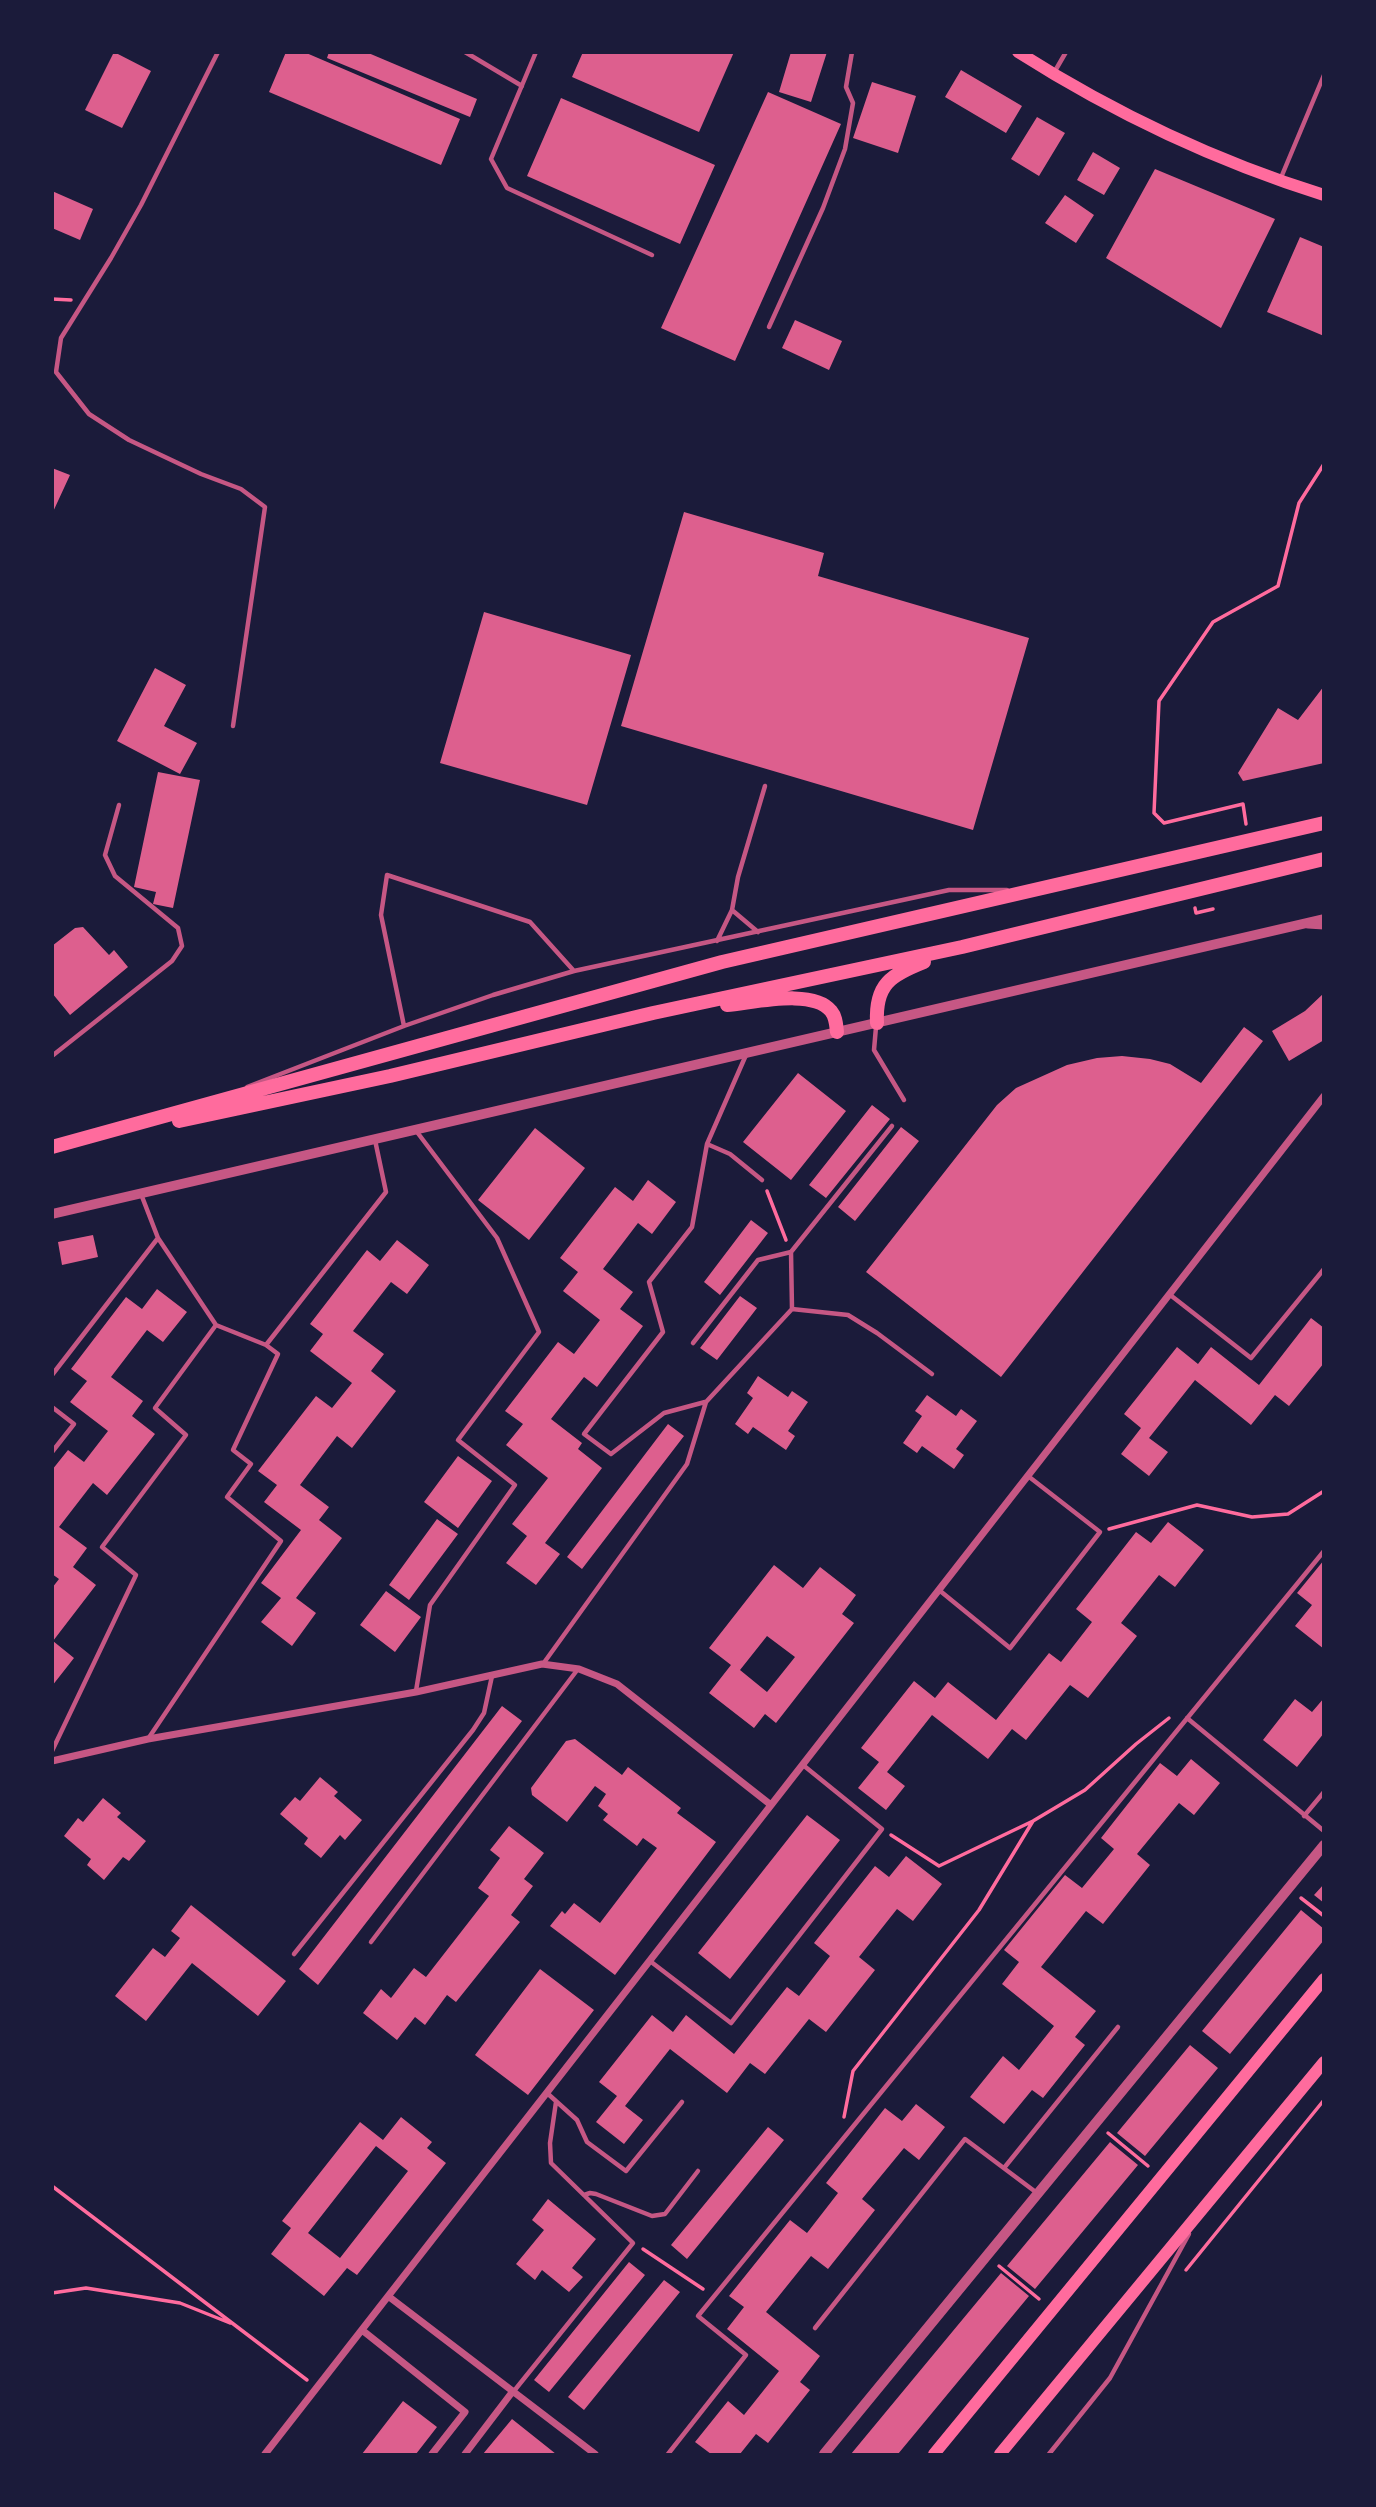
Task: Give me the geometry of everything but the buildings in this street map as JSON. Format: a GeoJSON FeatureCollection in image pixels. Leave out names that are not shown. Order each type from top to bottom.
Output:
{"type":"FeatureCollection","features":[{"type":"Feature","properties":{"kind":"main road"},"geometry":{"type":"LineString","coordinates":[[1018,52],[1116,110],[1168,135],[1280,181],[1324,195]]}},
{"type":"Feature","properties":{"kind":"main road"},"geometry":{"type":"LineString","coordinates":[[52,1148],[722,962],[1324,824]]}},
{"type":"Feature","properties":{"kind":"main road"},"geometry":{"type":"LineString","coordinates":[[52,1148],[390,1076],[653,1013],[962,947],[1324,859]]}},
{"type":"Feature","properties":{"kind":"main road"},"geometry":{"type":"LineString","coordinates":[[877,1023],[877,998],[888,980],[907,969],[962,947]]}},
{"type":"Feature","properties":{"kind":"main road"},"geometry":{"type":"LineString","coordinates":[[653,1013],[808,999],[829,1008],[835,1019],[836,1032]]}},
{"type":"Feature","properties":{"kind":"main road"},"geometry":{"type":"LineString","coordinates":[[934,2455],[1324,1979]]}},
{"type":"Feature","properties":{"kind":"main road"},"geometry":{"type":"LineString","coordinates":[[1000,2455],[1324,2062]]}},
{"type":"Feature","properties":{"kind":"street"},"geometry":{"type":"LineString","coordinates":[[52,1214],[1324,919]]}},
{"type":"Feature","properties":{"kind":"street"},"geometry":{"type":"LineString","coordinates":[[1300,924],[1324,926]]}},
{"type":"Feature","properties":{"kind":"street"},"geometry":{"type":"LineString","coordinates":[[265,2455],[1324,1096]]}},
{"type":"Feature","properties":{"kind":"street"},"geometry":{"type":"LineString","coordinates":[[52,1761],[148,1739],[416,1692],[542,1664],[579,1668],[617,1684],[771,1805]]}},
{"type":"Feature","properties":{"kind":"street"},"geometry":{"type":"LineString","coordinates":[[824,2455],[1324,1845]]}},
{"type":"Feature","properties":{"kind":"street"},"geometry":{"type":"LineString","coordinates":[[388,2296],[595,2455]]}},
{"type":"Feature","properties":{"kind":"street"},"geometry":{"type":"LineString","coordinates":[[362,2330],[465,2412],[432,2455]]}},
{"type":"Feature","properties":{"kind":"street"},"geometry":{"type":"LineString","coordinates":[[465,2455],[513,2391]]}},
{"type":"Feature","properties":{"kind":"lane"},"geometry":{"type":"LineString","coordinates":[[218,52],[141,205],[61,338],[56,372],[89,414],[129,440],[201,474],[241,489],[265,508],[233,726]]}},
{"type":"Feature","properties":{"kind":"lane"},"geometry":{"type":"LineString","coordinates":[[464,52],[522,86]]}},
{"type":"Feature","properties":{"kind":"lane"},"geometry":{"type":"LineString","coordinates":[[536,52],[491,159],[507,188],[652,255]]}},
{"type":"Feature","properties":{"kind":"lane"},"geometry":{"type":"LineString","coordinates":[[769,327],[845,149],[853,103],[846,87],[852,52]]}},
{"type":"Feature","properties":{"kind":"lane"},"geometry":{"type":"LineString","coordinates":[[1053,75],[1066,52]]}},
{"type":"Feature","properties":{"kind":"lane"},"geometry":{"type":"LineString","coordinates":[[1280,181],[1324,75]]}},
{"type":"Feature","properties":{"kind":"lane"},"geometry":{"type":"LineString","coordinates":[[717,942],[732,910],[737,877],[765,786]]}},
{"type":"Feature","properties":{"kind":"lane"},"geometry":{"type":"LineString","coordinates":[[52,1056],[172,961],[182,946],[178,928],[115,876],[105,855],[120,805]]}},
{"type":"Feature","properties":{"kind":"lane"},"geometry":{"type":"LineString","coordinates":[[404,1026],[381,915],[387,875],[530,922],[574,971]]}},
{"type":"Feature","properties":{"kind":"lane"},"geometry":{"type":"LineString","coordinates":[[184,1111],[404,1026],[574,971],[948,890],[1036,889]]}},
{"type":"Feature","properties":{"kind":"lane"},"geometry":{"type":"LineString","coordinates":[[732,910],[759,932]]}},
{"type":"Feature","properties":{"kind":"lane"},"geometry":{"type":"LineString","coordinates":[[877,1023],[874,1050],[904,1100]]}},
{"type":"Feature","properties":{"kind":"lane"},"geometry":{"type":"LineString","coordinates":[[706,1402],[664,1413],[611,1454],[584,1434],[663,1332],[649,1282],[692,1227],[707,1144],[747,1052]]}},
{"type":"Feature","properties":{"kind":"lane"},"geometry":{"type":"LineString","coordinates":[[693,1342],[758,1260],[791,1252],[892,1126]]}},
{"type":"Feature","properties":{"kind":"lane"},"geometry":{"type":"LineString","coordinates":[[416,1129],[497,1238],[539,1332],[458,1440],[515,1485],[430,1605],[416,1692]]}},
{"type":"Feature","properties":{"kind":"lane"},"geometry":{"type":"LineString","coordinates":[[267,1345],[386,1192],[375,1139]]}},
{"type":"Feature","properties":{"kind":"lane"},"geometry":{"type":"LineString","coordinates":[[707,1144],[730,1154],[762,1180]]}},
{"type":"Feature","properties":{"kind":"lane"},"geometry":{"type":"LineString","coordinates":[[141,1193],[158,1238],[216,1325],[267,1345],[278,1354],[233,1450],[251,1464],[227,1497],[281,1541],[148,1739]]}},
{"type":"Feature","properties":{"kind":"lane"},"geometry":{"type":"LineString","coordinates":[[52,1375],[158,1238]]}},
{"type":"Feature","properties":{"kind":"lane"},"geometry":{"type":"LineString","coordinates":[[542,1664],[687,1464],[706,1402],[792,1309],[791,1252]]}},
{"type":"Feature","properties":{"kind":"lane"},"geometry":{"type":"LineString","coordinates":[[1169,1294],[1251,1357],[1324,1269]]}},
{"type":"Feature","properties":{"kind":"lane"},"geometry":{"type":"LineString","coordinates":[[792,1309],[848,1315],[932,1374]]}},
{"type":"Feature","properties":{"kind":"lane"},"geometry":{"type":"LineString","coordinates":[[52,1751],[136,1575],[102,1547],[186,1435],[155,1408],[216,1325]]}},
{"type":"Feature","properties":{"kind":"lane"},"geometry":{"type":"LineString","coordinates":[[52,1408],[74,1424],[52,1452]]}},
{"type":"Feature","properties":{"kind":"lane"},"geometry":{"type":"LineString","coordinates":[[939,1591],[1010,1648],[1100,1532],[1028,1476]]}},
{"type":"Feature","properties":{"kind":"lane"},"geometry":{"type":"LineString","coordinates":[[668,2455],[747,2355],[698,2316],[1324,1551]]}},
{"type":"Feature","properties":{"kind":"lane"},"geometry":{"type":"LineString","coordinates":[[371,1942],[579,1668]]}},
{"type":"Feature","properties":{"kind":"lane"},"geometry":{"type":"LineString","coordinates":[[294,1954],[473,1730],[484,1713],[492,1675]]}},
{"type":"Feature","properties":{"kind":"lane"},"geometry":{"type":"LineString","coordinates":[[1187,1718],[1324,1831]]}},
{"type":"Feature","properties":{"kind":"lane"},"geometry":{"type":"LineString","coordinates":[[650,1961],[731,2023],[882,1829],[803,1765]]}},
{"type":"Feature","properties":{"kind":"lane"},"geometry":{"type":"LineString","coordinates":[[1304,1816],[1324,1792]]}},
{"type":"Feature","properties":{"kind":"lane"},"geometry":{"type":"LineString","coordinates":[[1004,2168],[1118,2026]]}},
{"type":"Feature","properties":{"kind":"lane"},"geometry":{"type":"LineString","coordinates":[[547,2093],[577,2120],[587,2142],[626,2171],[682,2102]]}},
{"type":"Feature","properties":{"kind":"lane"},"geometry":{"type":"LineString","coordinates":[[513,2391],[633,2243],[551,2163],[550,2143],[556,2102]]}},
{"type":"Feature","properties":{"kind":"lane"},"geometry":{"type":"LineString","coordinates":[[815,2328],[965,2139],[1038,2194]]}},
{"type":"Feature","properties":{"kind":"lane"},"geometry":{"type":"LineString","coordinates":[[584,2195],[596,2194],[652,2216],[665,2214],[698,2171]]}},
{"type":"Feature","properties":{"kind":"lane"},"geometry":{"type":"LineString","coordinates":[[1049,2455],[1110,2378],[1200,2214]]}},
{"type":"Feature","properties":{"kind":"path"},"geometry":{"type":"LineString","coordinates":[[1243,804],[1164,823],[1154,813],[1159,701],[1213,622],[1278,586],[1299,503],[1324,464]]}},
{"type":"Feature","properties":{"kind":"path"},"geometry":{"type":"LineString","coordinates":[[1196,913],[1213,909]]}},
{"type":"Feature","properties":{"kind":"path"},"geometry":{"type":"LineString","coordinates":[[762,1180],[791,1252]]}},
{"type":"Feature","properties":{"kind":"path"},"geometry":{"type":"LineString","coordinates":[[1100,1532],[1197,1505],[1252,1517],[1288,1514],[1324,1492]]}},
{"type":"Feature","properties":{"kind":"path"},"geometry":{"type":"LineString","coordinates":[[882,1829],[939,1866],[1033,1821],[1085,1790],[1173,1715],[1187,1718]]}},
{"type":"Feature","properties":{"kind":"path"},"geometry":{"type":"LineString","coordinates":[[838,2145],[853,2071],[979,1910],[1033,1821]]}},
{"type":"Feature","properties":{"kind":"path"},"geometry":{"type":"LineString","coordinates":[[1289,1888],[1324,1916]]}},
{"type":"Feature","properties":{"kind":"path"},"geometry":{"type":"LineString","coordinates":[[1096,2123],[1161,2177]]}},
{"type":"Feature","properties":{"kind":"path"},"geometry":{"type":"LineString","coordinates":[[52,2186],[317,2388]]}},
{"type":"Feature","properties":{"kind":"path"},"geometry":{"type":"LineString","coordinates":[[633,2243],[714,2296]]}},
{"type":"Feature","properties":{"kind":"path"},"geometry":{"type":"LineString","coordinates":[[987,2256],[1052,2311]]}},
{"type":"Feature","properties":{"kind":"path"},"geometry":{"type":"LineString","coordinates":[[52,2293],[86,2288],[180,2303],[235,2325]]}}]}
